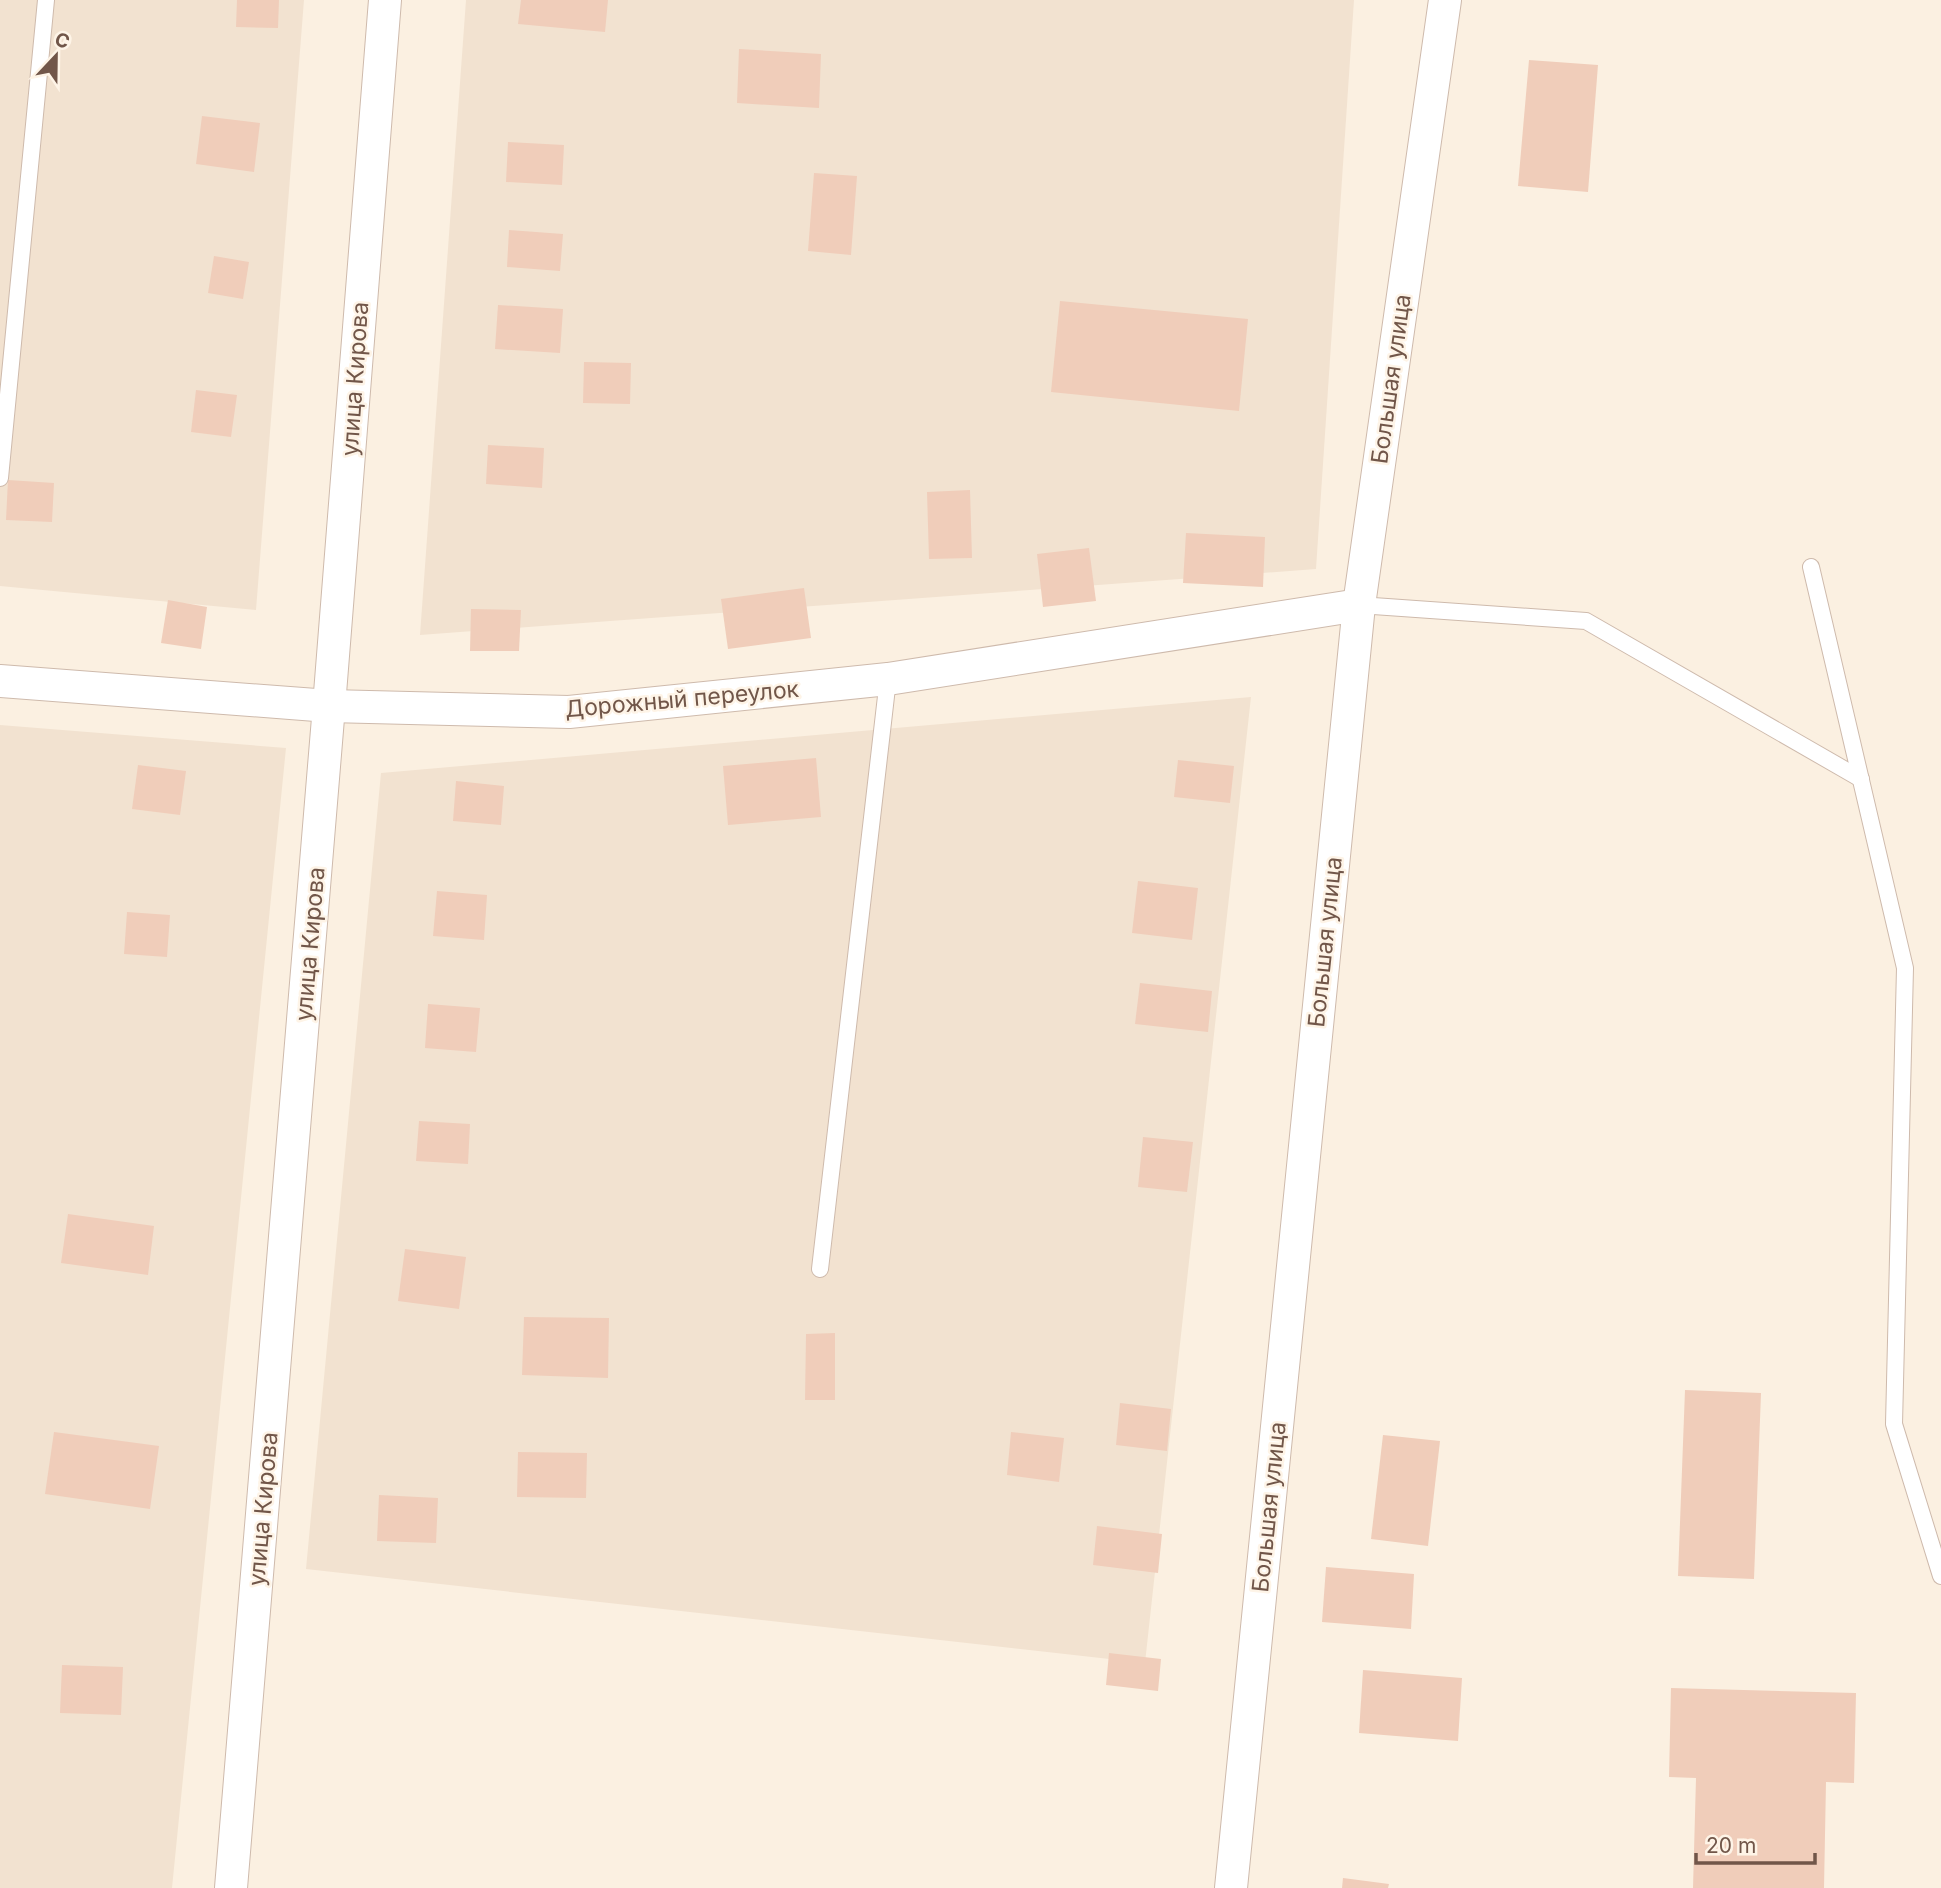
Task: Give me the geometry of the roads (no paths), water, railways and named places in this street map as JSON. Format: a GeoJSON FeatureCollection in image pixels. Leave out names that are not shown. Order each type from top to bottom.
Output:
{"type":"FeatureCollection","features":[{"type":"Feature","properties":{"kind":"street","name":"улица Кирова"},"geometry":{"type":"LineString","coordinates":[[231,1888],[385,0]]}},
{"type":"Feature","properties":{"kind":"street","name":"Большая улица"},"geometry":{"type":"LineString","coordinates":[[1231,1888],[1359,605],[1445,0]]}},
{"type":"Feature","properties":{"kind":"street","name":"Дорожный переулок"},"geometry":{"type":"LineString","coordinates":[[0,681],[329,706],[569,712],[888,679],[1359,605]]}},
{"type":"Feature","properties":{"kind":"lane"},"geometry":{"type":"LineString","coordinates":[[0,478],[46,0]]}},
{"type":"Feature","properties":{"kind":"lane"},"geometry":{"type":"LineString","coordinates":[[1811,567],[1905,968],[1894,1424],[1941,1576]]}},
{"type":"Feature","properties":{"kind":"lane"},"geometry":{"type":"LineString","coordinates":[[1359,605],[1586,621],[1861,779]]}},
{"type":"Feature","properties":{"kind":"lane"},"geometry":{"type":"LineString","coordinates":[[820,1269],[888,679]]}}]}
